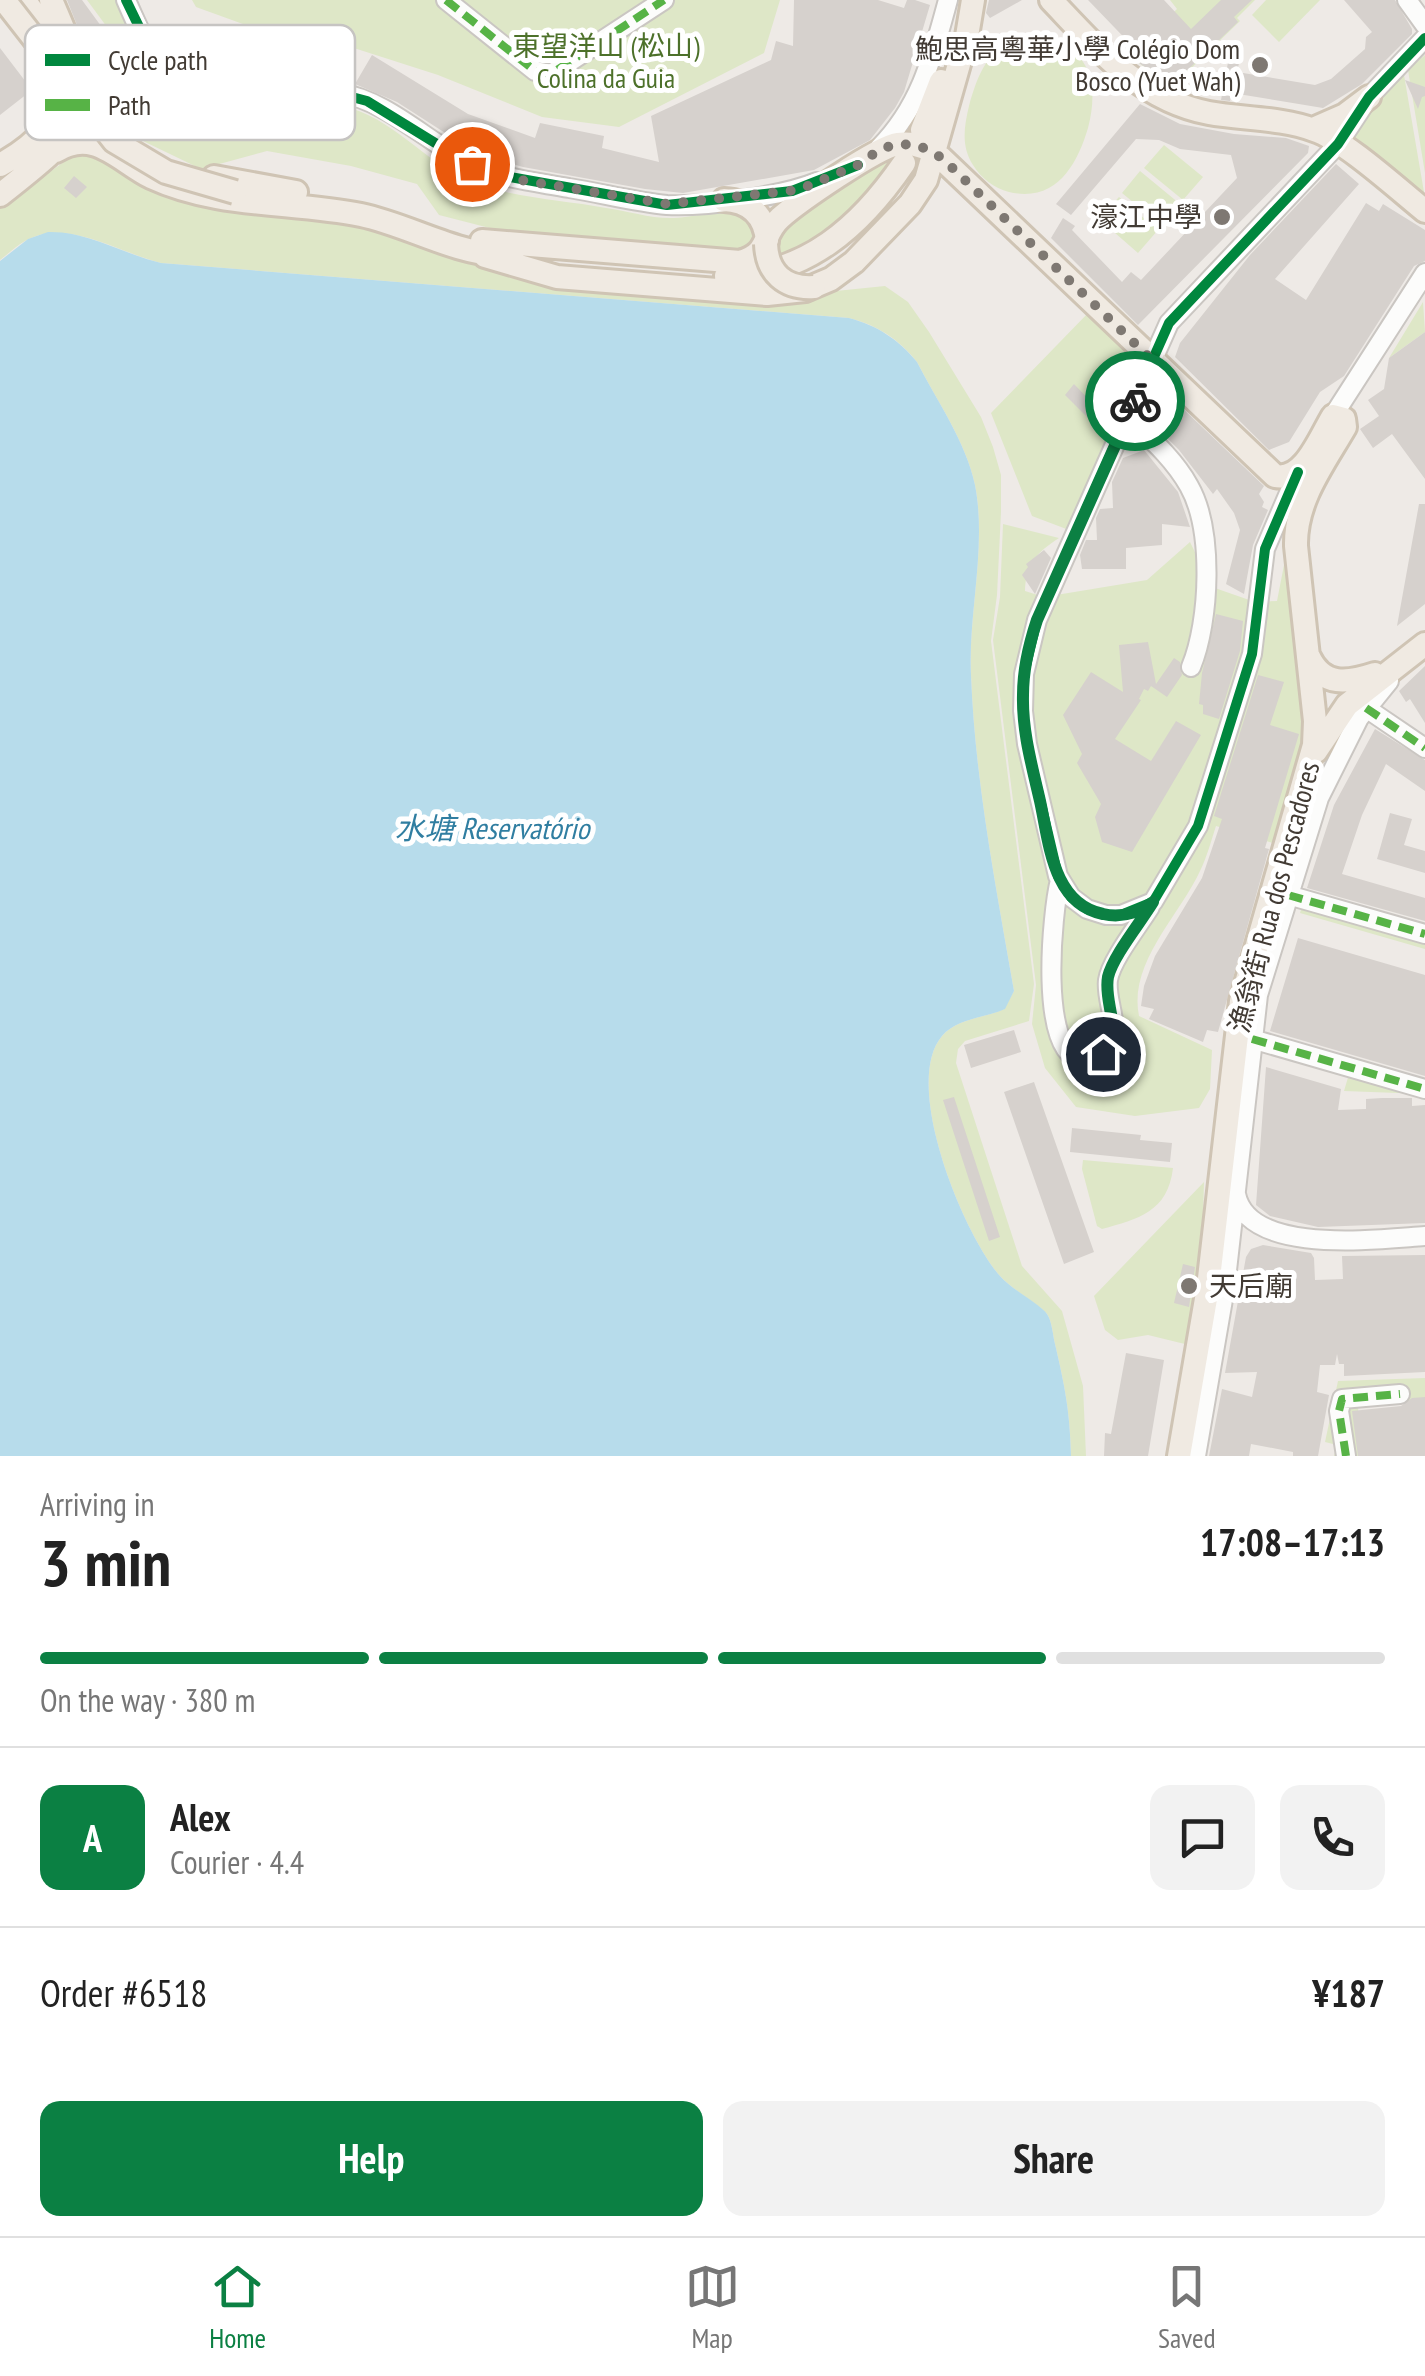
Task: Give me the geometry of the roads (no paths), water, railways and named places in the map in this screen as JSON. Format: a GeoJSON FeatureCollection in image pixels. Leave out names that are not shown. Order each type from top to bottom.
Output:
{"type":"FeatureCollection","features":[{"type":"Feature","properties":{"kind":"main road"},"geometry":{"type":"LineString","coordinates":[[4,0],[25,27]]}},
{"type":"Feature","properties":{"kind":"main road"},"geometry":{"type":"LineString","coordinates":[[24,0],[42,25]]}},
{"type":"Feature","properties":{"kind":"main road"},"geometry":{"type":"LineString","coordinates":[[51,0],[62,25]]}},
{"type":"Feature","properties":{"kind":"main road"},"geometry":{"type":"LineString","coordinates":[[922,130],[937,96],[960,0]]}},
{"type":"Feature","properties":{"kind":"main road"},"geometry":{"type":"LineString","coordinates":[[130,140],[163,160],[250,186],[346,198],[383,207],[480,247],[520,269],[557,277],[767,294],[814,287],[847,268],[910,204],[934,158],[968,36],[974,0]]}},
{"type":"Feature","properties":{"kind":"main road"},"geometry":{"type":"LineString","coordinates":[[954,32],[974,0]]}},
{"type":"Feature","properties":{"kind":"main road"},"geometry":{"type":"LineString","coordinates":[[1050,0],[1126,75],[1163,98],[1205,112],[1313,129],[1425,211]]}},
{"type":"Feature","properties":{"kind":"main road"},"geometry":{"type":"LineString","coordinates":[[1313,129],[1345,115],[1369,97]]}},
{"type":"Feature","properties":{"kind":"main road"},"geometry":{"type":"LineString","coordinates":[[0,165],[37,140]]}},
{"type":"Feature","properties":{"kind":"main road"},"geometry":{"type":"LineString","coordinates":[[56,151],[64,140]]}},
{"type":"Feature","properties":{"kind":"main road"},"geometry":{"type":"LineString","coordinates":[[113,140],[166,172],[282,204],[361,216],[561,264],[723,276],[766,272],[794,264],[832,242],[864,213],[904,162]]}},
{"type":"Feature","properties":{"kind":"main road"},"geometry":{"type":"LineString","coordinates":[[0,195],[56,151],[75,142],[96,143],[133,167],[220,199],[282,204]]}},
{"type":"Feature","properties":{"kind":"main road"},"geometry":{"type":"LineString","coordinates":[[480,247],[734,263],[752,258],[766,243],[778,220],[865,160],[900,144],[918,145],[1270,473],[1287,478],[1298,472],[1334,416]]}},
{"type":"Feature","properties":{"kind":"main road"},"geometry":{"type":"LineString","coordinates":[[0,186],[37,166]]}},
{"type":"Feature","properties":{"kind":"main road"},"geometry":{"type":"LineString","coordinates":[[724,200],[741,202],[763,222],[769,262],[777,276],[795,286],[814,287]]}},
{"type":"Feature","properties":{"kind":"main road","name":"漁翁街 Rua dos Pescadores"},"geometry":{"type":"LineString","coordinates":[[1179,1456],[1208,1287],[1241,1001],[1311,764],[1315,721],[1296,546],[1297,523],[1307,493],[1345,428],[1344,420],[1334,416]]}},
{"type":"Feature","properties":{"kind":"main road"},"geometry":{"type":"LineString","coordinates":[[1311,764],[1338,714],[1425,645]]}},
{"type":"Feature","properties":{"kind":"main road"},"geometry":{"type":"LineString","coordinates":[[1307,650],[1317,670],[1338,682],[1354,681],[1392,668]]}},
{"type":"Feature","properties":{"kind":"street"},"geometry":{"type":"LineString","coordinates":[[126,0],[138,25]]}},
{"type":"Feature","properties":{"kind":"street"},"geometry":{"type":"LineString","coordinates":[[446,0],[534,71],[543,74],[559,72],[603,38],[664,0]]}},
{"type":"Feature","properties":{"kind":"street"},"geometry":{"type":"LineString","coordinates":[[355,98],[472,164],[514,179],[667,204],[798,190],[865,160],[900,125],[923,86],[948,0]]}},
{"type":"Feature","properties":{"kind":"street"},"geometry":{"type":"LineString","coordinates":[[1407,0],[1425,25]]}},
{"type":"Feature","properties":{"kind":"street"},"geometry":{"type":"LineString","coordinates":[[1298,472],[1265,549],[1248,670],[1198,826],[1109,975],[1114,1032],[1111,1043],[1098,1057],[1078,1059],[1067,1053],[1059,1040],[1051,982],[1060,880],[1027,744],[1023,710],[1024,674],[1037,620],[1173,318],[1338,144],[1369,97],[1425,38]]}},
{"type":"Feature","properties":{"kind":"street"},"geometry":{"type":"LineString","coordinates":[[1334,416],[1425,273]]}},
{"type":"Feature","properties":{"kind":"street"},"geometry":{"type":"LineString","coordinates":[[1128,417],[1175,465],[1188,483],[1200,512],[1204,611],[1191,667]]}},
{"type":"Feature","properties":{"kind":"street","name":"漁翁街 Rua dos Pescadores"},"geometry":{"type":"LineString","coordinates":[[1196,1456],[1228,1258],[1258,994],[1328,778],[1366,708],[1425,645]]}},
{"type":"Feature","properties":{"kind":"street"},"geometry":{"type":"LineString","coordinates":[[1366,708],[1425,748]]}},
{"type":"Feature","properties":{"kind":"street"},"geometry":{"type":"LineString","coordinates":[[1060,880],[1075,900],[1102,914],[1126,914],[1153,902]]}},
{"type":"Feature","properties":{"kind":"street"},"geometry":{"type":"LineString","coordinates":[[1288,895],[1425,934]]}},
{"type":"Feature","properties":{"kind":"street"},"geometry":{"type":"LineString","coordinates":[[1252,1039],[1425,1089]]}},
{"type":"Feature","properties":{"kind":"street"},"geometry":{"type":"LineString","coordinates":[[1236,1188],[1243,1213],[1252,1223],[1267,1229],[1331,1242],[1425,1236]]}},
{"type":"Feature","properties":{"kind":"street"},"geometry":{"type":"LineString","coordinates":[[1228,1258],[1238,1240],[1267,1229]]}},
{"type":"Feature","properties":{"kind":"street"},"geometry":{"type":"LineString","coordinates":[[1346,1456],[1339,1412],[1342,1399],[1400,1394]]}},
{"type":"Feature","properties":{"kind":"water","name":"水塘 Reservatório"},"geometry":{"type":"Polygon","coordinates":[[[48,232],[91,239],[161,263],[849,318],[887,334],[917,362],[958,437],[975,485],[979,532],[971,652],[973,715],[987,834],[1014,991],[1005,1009],[963,1022],[942,1036],[931,1058],[933,1122],[955,1195],[985,1256],[1005,1281],[1049,1317],[1066,1400],[1071,1456],[0,1456],[0,261],[28,239],[48,232]]]}},
{"type":"Feature","properties":{"kind":"place","name":"鮑思高粵華小學 Colégio Dom Bosco (Yuet Wah)"},"geometry":{"type":"Point","coordinates":[1260,65]}},
{"type":"Feature","properties":{"kind":"place","name":"濠江中學"},"geometry":{"type":"Point","coordinates":[1222,217]}},
{"type":"Feature","properties":{"kind":"place","name":"天后廟"},"geometry":{"type":"Point","coordinates":[1189,1286]}},
{"type":"Feature","properties":{"kind":"park label","name":"東望洋山 (松山) Colina da Guia"},"geometry":{"type":"Point","coordinates":[606,62]}}]}
